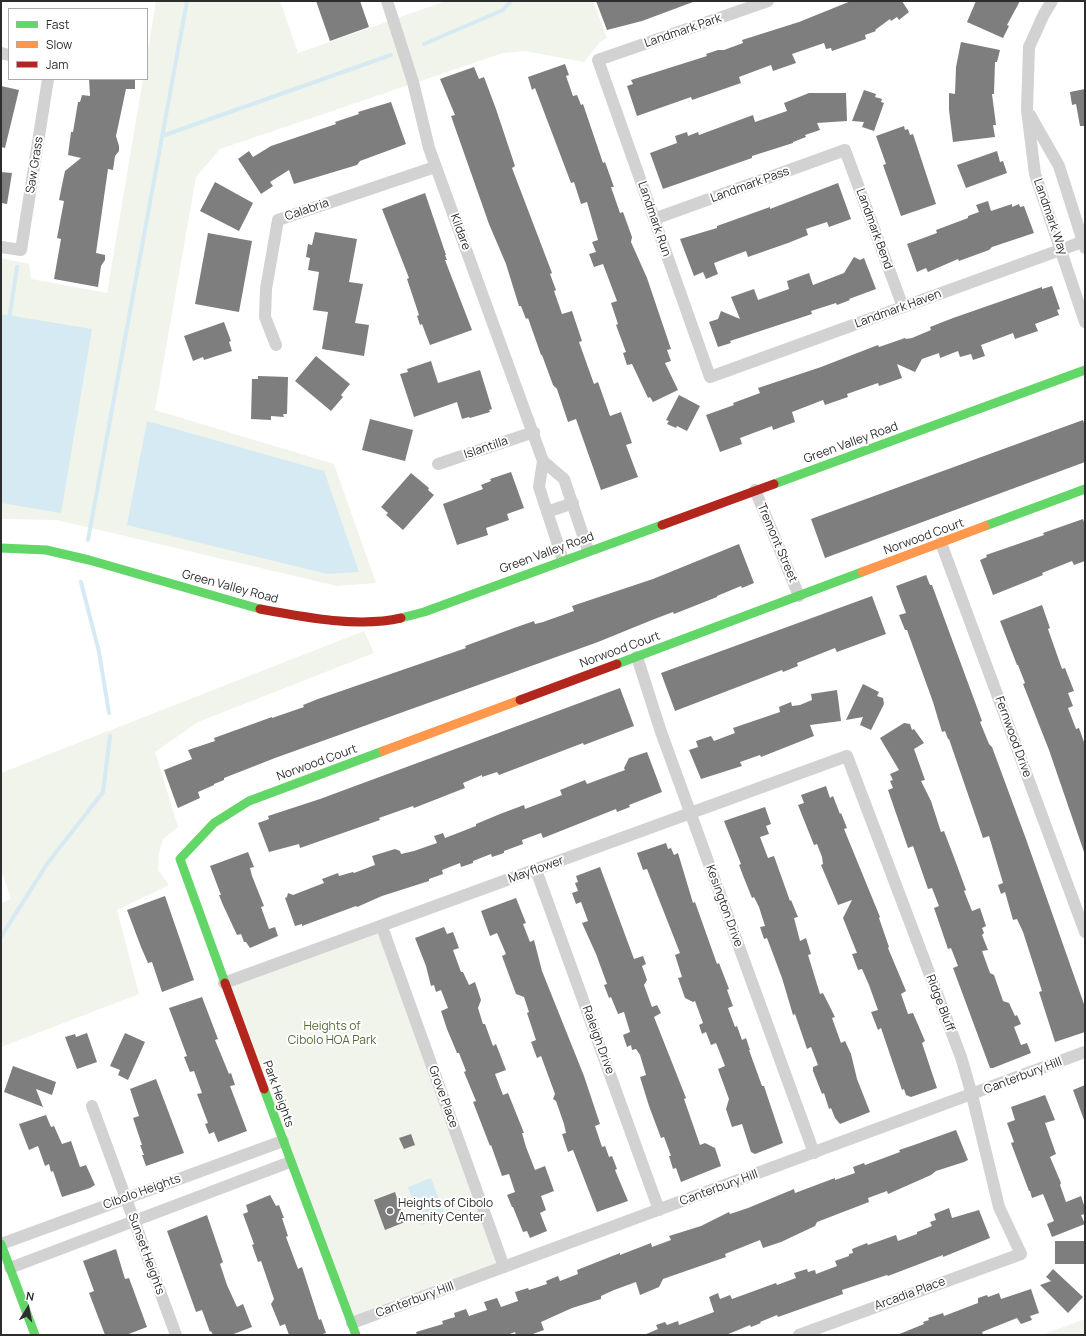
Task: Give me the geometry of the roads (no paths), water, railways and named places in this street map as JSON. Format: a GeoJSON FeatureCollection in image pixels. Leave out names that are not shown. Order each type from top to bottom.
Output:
{"type":"FeatureCollection","features":[{"type":"Feature","properties":{"kind":"street","name":"Kildare"},"geometry":{"type":"LineString","coordinates":[[387,1],[413,82],[435,167],[534,432],[543,461],[540,487],[563,560]]}},
{"type":"Feature","properties":{"kind":"street","name":"Landmark Park"},"geometry":{"type":"LineString","coordinates":[[598,60],[768,1]]}},
{"type":"Feature","properties":{"kind":"street","name":"Landmark Way"},"geometry":{"type":"LineString","coordinates":[[1052,1],[1044,14],[1029,47],[1028,110],[1035,174],[1085,322]]}},
{"type":"Feature","properties":{"kind":"street","name":"Landmark Run"},"geometry":{"type":"LineString","coordinates":[[598,60],[710,377]]}},
{"type":"Feature","properties":{"kind":"street","name":"Saw Grass"},"geometry":{"type":"LineString","coordinates":[[1,247],[21,250],[48,80]]}},
{"type":"Feature","properties":{"kind":"street","name":"Landmark Way"},"geometry":{"type":"LineString","coordinates":[[1028,110],[1059,166],[1084,244]]}},
{"type":"Feature","properties":{"kind":"street","name":"Landmark Pass"},"geometry":{"type":"LineString","coordinates":[[654,219],[845,150]]}},
{"type":"Feature","properties":{"kind":"street","name":"Landmark Bend"},"geometry":{"type":"LineString","coordinates":[[845,150],[903,307]]}},
{"type":"Feature","properties":{"kind":"street","name":"Calabria"},"geometry":{"type":"LineString","coordinates":[[276,345],[265,317],[266,289],[278,220],[435,167]]}},
{"type":"Feature","properties":{"kind":"street","name":"Landmark Haven"},"geometry":{"type":"LineString","coordinates":[[710,377],[1061,250],[1084,244]]}},
{"type":"Feature","properties":{"kind":"street","name":"Green Valley Road"},"geometry":{"type":"LineString","coordinates":[[1,548],[45,550],[117,568],[234,602],[298,618],[345,622],[391,620],[424,612],[588,550],[1085,370]]}},
{"type":"Feature","properties":{"kind":"street","name":"Islantilla"},"geometry":{"type":"LineString","coordinates":[[438,464],[534,432]]}},
{"type":"Feature","properties":{"kind":"street"},"geometry":{"type":"LineString","coordinates":[[543,461],[564,479],[588,550]]}},
{"type":"Feature","properties":{"kind":"street","name":"Norwood Court"},"geometry":{"type":"LineString","coordinates":[[180,860],[214,823],[248,801],[1085,489]]}},
{"type":"Feature","properties":{"kind":"street","name":"Tremont Street"},"geometry":{"type":"LineString","coordinates":[[755,490],[799,596]]}},
{"type":"Feature","properties":{"kind":"street"},"geometry":{"type":"LineString","coordinates":[[547,512],[573,502]]}},
{"type":"Feature","properties":{"kind":"street","name":"Fernwood Drive"},"geometry":{"type":"LineString","coordinates":[[941,543],[1085,932]]}},
{"type":"Feature","properties":{"kind":"street","name":"Kesington Drive"},"geometry":{"type":"LineString","coordinates":[[637,657],[660,732],[814,1153]]}},
{"type":"Feature","properties":{"kind":"street","name":"Mayflower"},"geometry":{"type":"LineString","coordinates":[[224,983],[382,927],[847,756]]}},
{"type":"Feature","properties":{"kind":"street","name":"Ridge Bluff"},"geometry":{"type":"LineString","coordinates":[[847,756],[961,1057],[972,1095],[999,1207],[1021,1254]]}},
{"type":"Feature","properties":{"kind":"street","name":"Park Heights"},"geometry":{"type":"LineString","coordinates":[[180,860],[290,1162],[356,1335]]}},
{"type":"Feature","properties":{"kind":"street","name":"Raleigh Drive"},"geometry":{"type":"LineString","coordinates":[[536,870],[659,1210]]}},
{"type":"Feature","properties":{"kind":"street","name":"Grove Place"},"geometry":{"type":"LineString","coordinates":[[382,927],[504,1267]]}},
{"type":"Feature","properties":{"kind":"street","name":"Canterbury Hill"},"geometry":{"type":"LineString","coordinates":[[352,1323],[1085,1052]]}},
{"type":"Feature","properties":{"kind":"street","name":"Sunset Heights"},"geometry":{"type":"LineString","coordinates":[[92,1106],[176,1335]]}},
{"type":"Feature","properties":{"kind":"street","name":"Cibolo Heights"},"geometry":{"type":"LineString","coordinates":[[1,1244],[283,1141]]}},
{"type":"Feature","properties":{"kind":"street","name":"Cibolo Heights"},"geometry":{"type":"LineString","coordinates":[[10,1268],[290,1162]]}},
{"type":"Feature","properties":{"kind":"street"},"geometry":{"type":"LineString","coordinates":[[1,1244],[35,1335]]}},
{"type":"Feature","properties":{"kind":"street","name":"Arcadia Place"},"geometry":{"type":"LineString","coordinates":[[799,1335],[1021,1254]]}},
{"type":"Feature","properties":{"kind":"water"},"geometry":{"type":"Polygon","coordinates":[[[1,314],[92,329],[61,513],[1,503],[1,314]]]}},
{"type":"Feature","properties":{"kind":"water"},"geometry":{"type":"Polygon","coordinates":[[[147,421],[324,471],[359,572],[327,574],[127,525],[147,421]]]}},
{"type":"Feature","properties":{"kind":"water"},"geometry":{"type":"Polygon","coordinates":[[[431,1178],[445,1216],[421,1225],[408,1187],[431,1178]]]}},
{"type":"Feature","properties":{"kind":"waterway"},"geometry":{"type":"LineString","coordinates":[[88,540],[187,1]]}},
{"type":"Feature","properties":{"kind":"waterway"},"geometry":{"type":"LineString","coordinates":[[424,44],[503,10],[511,1]]}},
{"type":"Feature","properties":{"kind":"waterway"},"geometry":{"type":"LineString","coordinates":[[162,136],[391,55]]}},
{"type":"Feature","properties":{"kind":"waterway"},"geometry":{"type":"LineString","coordinates":[[9,320],[17,267]]}},
{"type":"Feature","properties":{"kind":"waterway"},"geometry":{"type":"LineString","coordinates":[[81,582],[99,652],[109,713]]}},
{"type":"Feature","properties":{"kind":"waterway"},"geometry":{"type":"LineString","coordinates":[[1,937],[47,864],[103,792],[110,736]]}},
{"type":"Feature","properties":{"kind":"place","name":"Heights of Cibolo Amenity Center"},"geometry":{"type":"Point","coordinates":[390,1211]}},
{"type":"Feature","properties":{"kind":"park label","name":"Heights of Cibolo HOA Park"},"geometry":{"type":"Point","coordinates":[332,1034]}}]}
